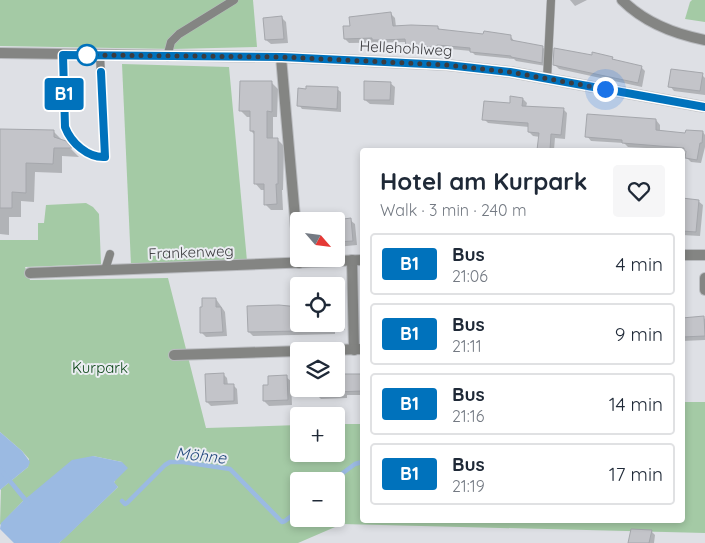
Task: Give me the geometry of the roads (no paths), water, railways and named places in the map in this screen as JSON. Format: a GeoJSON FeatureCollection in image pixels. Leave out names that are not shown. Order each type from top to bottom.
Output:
{"type":"FeatureCollection","features":[{"type":"Feature","properties":{"kind":"street"},"geometry":{"type":"LineString","coordinates":[[622,0],[636,13],[663,28],[705,40]]}},
{"type":"Feature","properties":{"kind":"street","name":"Hellehohlweg"},"geometry":{"type":"LineString","coordinates":[[0,53],[100,56],[282,57],[447,65],[486,69],[705,107]]}},
{"type":"Feature","properties":{"kind":"street"},"geometry":{"type":"LineString","coordinates":[[282,57],[295,212]]}},
{"type":"Feature","properties":{"kind":"street"},"geometry":{"type":"LineString","coordinates":[[685,255],[705,255]]}},
{"type":"Feature","properties":{"kind":"street","name":"Frankenweg"},"geometry":{"type":"LineString","coordinates":[[345,350],[358,350],[357,260]]}},
{"type":"Feature","properties":{"kind":"street","name":"Frankenweg"},"geometry":{"type":"LineString","coordinates":[[30,273],[290,263]]}},
{"type":"Feature","properties":{"kind":"street"},"geometry":{"type":"LineString","coordinates":[[705,278],[705,290]]}},
{"type":"Feature","properties":{"kind":"street"},"geometry":{"type":"LineString","coordinates":[[174,356],[290,351]]}},
{"type":"Feature","properties":{"kind":"lane"},"geometry":{"type":"LineString","coordinates":[[168,56],[171,42],[179,34],[234,0]]}},
{"type":"Feature","properties":{"kind":"lane"},"geometry":{"type":"LineString","coordinates":[[547,79],[551,0]]}},
{"type":"Feature","properties":{"kind":"lane"},"geometry":{"type":"LineString","coordinates":[[63,55],[65,127],[67,132],[74,143],[86,151],[96,156],[105,157],[100,56]]}},
{"type":"Feature","properties":{"kind":"lane"},"geometry":{"type":"LineString","coordinates":[[105,270],[110,254]]}},
{"type":"Feature","properties":{"kind":"water"},"geometry":{"type":"Polygon","coordinates":[[[0,432],[22,451],[30,462],[28,467],[0,490],[0,432]]]}},
{"type":"Feature","properties":{"kind":"water"},"geometry":{"type":"Polygon","coordinates":[[[93,456],[122,462],[128,468],[114,482],[118,487],[59,543],[14,543],[0,529],[1,523],[24,500],[72,460],[93,456]]]}},
{"type":"Feature","properties":{"kind":"waterway","name":"Möhne"},"geometry":{"type":"LineString","coordinates":[[122,501],[125,504],[127,503],[165,465],[170,462],[183,462],[230,469],[282,522],[290,517]]}},
{"type":"Feature","properties":{"kind":"waterway","name":"Möhne"},"geometry":{"type":"LineString","coordinates":[[344,472],[360,463]]}},
{"type":"Feature","properties":{"kind":"waterway","name":"Möhne"},"geometry":{"type":"LineString","coordinates":[[0,469],[28,503]]}},
{"type":"Feature","properties":{"kind":"park label","name":"Kurpark"},"geometry":{"type":"Point","coordinates":[100,367]}}]}
